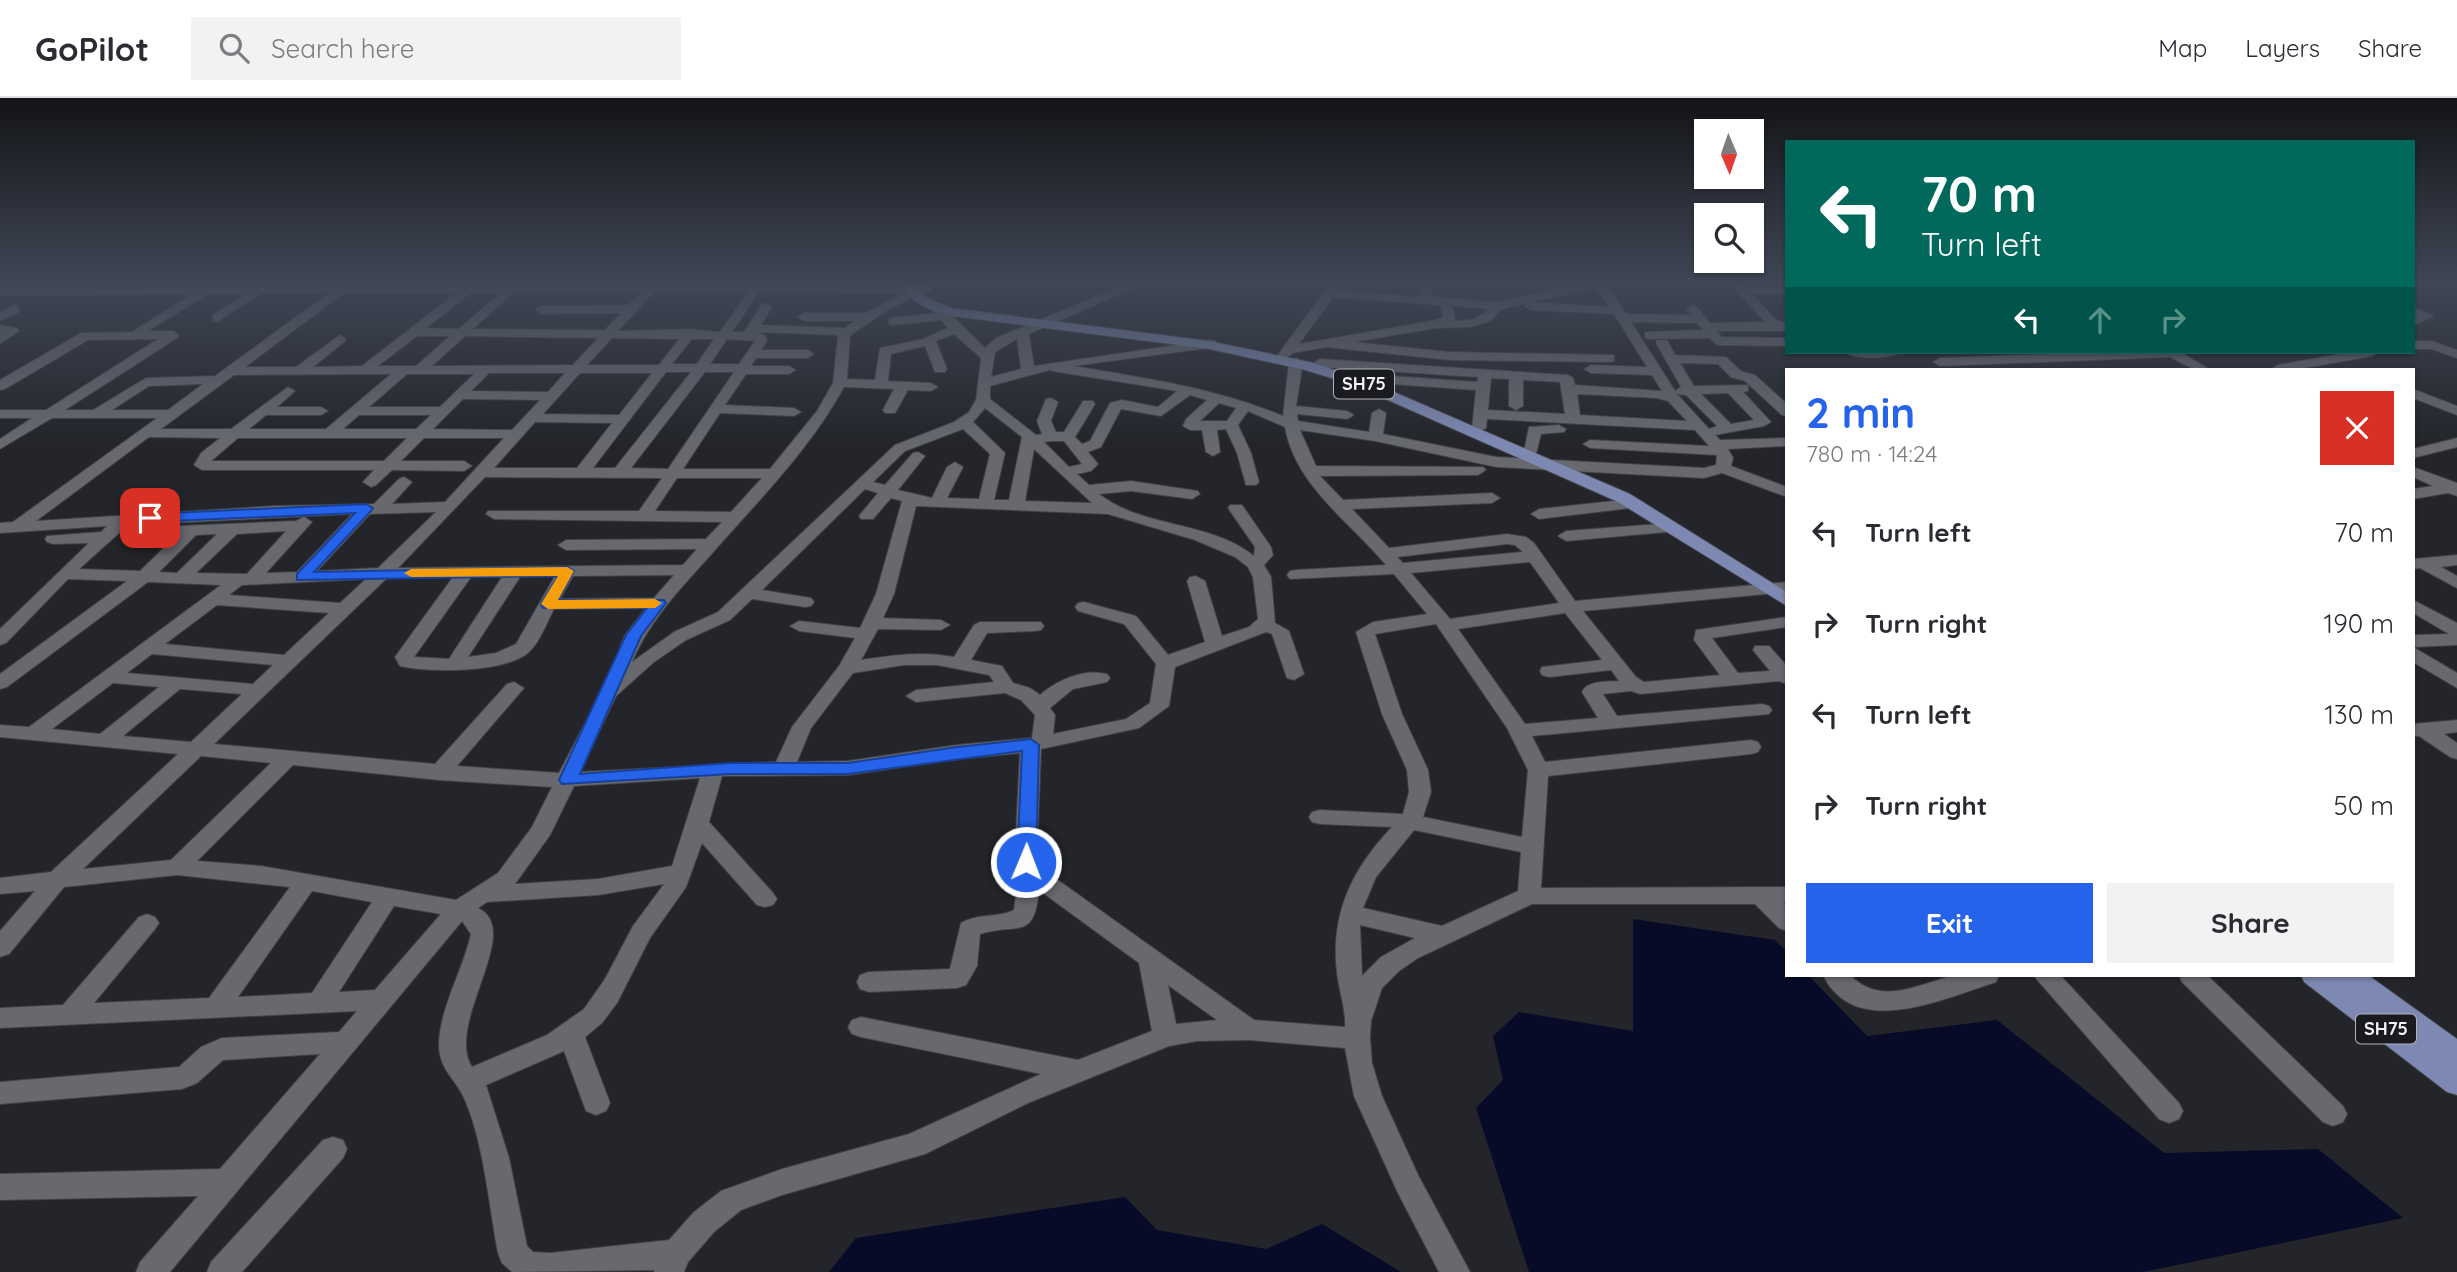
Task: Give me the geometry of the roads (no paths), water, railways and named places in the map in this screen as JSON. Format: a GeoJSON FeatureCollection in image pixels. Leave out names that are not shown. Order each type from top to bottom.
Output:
{"type":"FeatureCollection","features":[{"type":"Feature","properties":{"kind":"main road","name":"SH75"},"geometry":{"type":"LineString","coordinates":[[1139,335],[1320,363],[1480,415],[1531,451],[1643,500],[1707,538],[1783,591]]}},
{"type":"Feature","properties":{"kind":"main road","name":"SH75"},"geometry":{"type":"LineString","coordinates":[[1287,357],[1359,382],[1633,503],[1783,591]]}},
{"type":"Feature","properties":{"kind":"main road","name":"SH75"},"geometry":{"type":"LineString","coordinates":[[2317,977],[2457,1083]]}},
{"type":"Feature","properties":{"kind":"main road","name":"SH75"},"geometry":{"type":"LineString","coordinates":[[2352,977],[2457,1055]]}},
{"type":"Feature","properties":{"kind":"street"},"geometry":{"type":"LineString","coordinates":[[0,386],[85,336],[117,335]]}},
{"type":"Feature","properties":{"kind":"street"},"geometry":{"type":"LineString","coordinates":[[0,444],[173,335],[165,335]]}},
{"type":"Feature","properties":{"kind":"street"},"geometry":{"type":"LineString","coordinates":[[0,541],[280,335]]}},
{"type":"Feature","properties":{"kind":"street"},"geometry":{"type":"LineString","coordinates":[[365,370],[409,335]]}},
{"type":"Feature","properties":{"kind":"street"},"geometry":{"type":"LineString","coordinates":[[330,433],[458,335]]}},
{"type":"Feature","properties":{"kind":"street"},"geometry":{"type":"LineString","coordinates":[[0,948],[57,880],[449,507],[472,469],[517,434],[608,335]]}},
{"type":"Feature","properties":{"kind":"street"},"geometry":{"type":"LineString","coordinates":[[581,474],[689,335]]}},
{"type":"Feature","properties":{"kind":"street"},"geometry":{"type":"LineString","coordinates":[[619,474],[725,335]]}},
{"type":"Feature","properties":{"kind":"street"},"geometry":{"type":"LineString","coordinates":[[634,545],[671,475],[762,338],[757,335]]}},
{"type":"Feature","properties":{"kind":"street"},"geometry":{"type":"LineString","coordinates":[[780,354],[791,335]]}},
{"type":"Feature","properties":{"kind":"street"},"geometry":{"type":"LineString","coordinates":[[151,1272],[382,1000],[471,902],[506,879],[542,830],[568,780],[593,720],[634,635],[658,603],[774,474],[823,413],[840,383],[844,335]]}},
{"type":"Feature","properties":{"kind":"street"},"geometry":{"type":"LineString","coordinates":[[881,385],[885,351],[928,342],[939,335]]}},
{"type":"Feature","properties":{"kind":"street"},"geometry":{"type":"LineString","coordinates":[[963,335],[988,357]]}},
{"type":"Feature","properties":{"kind":"street"},"geometry":{"type":"LineString","coordinates":[[608,693],[647,658],[680,636],[724,616],[900,449],[964,422],[974,415],[983,392],[989,352],[1001,341],[1016,335]]}},
{"type":"Feature","properties":{"kind":"street"},"geometry":{"type":"LineString","coordinates":[[1023,335],[1028,372]]}},
{"type":"Feature","properties":{"kind":"street"},"geometry":{"type":"LineString","coordinates":[[1301,335],[1287,357],[1291,417],[1299,450],[1314,479],[1385,553],[1443,621],[1519,731],[1538,770],[1530,895]]}},
{"type":"Feature","properties":{"kind":"street"},"geometry":{"type":"LineString","coordinates":[[1287,357],[1324,343],[1372,335]]}},
{"type":"Feature","properties":{"kind":"street"},"geometry":{"type":"LineString","coordinates":[[1438,344],[1451,335]]}},
{"type":"Feature","properties":{"kind":"street"},"geometry":{"type":"LineString","coordinates":[[1639,335],[1633,336],[1671,395],[1726,458],[1723,468]]}},
{"type":"Feature","properties":{"kind":"street"},"geometry":{"type":"LineString","coordinates":[[1711,335],[1721,342],[1785,342]]}},
{"type":"Feature","properties":{"kind":"street"},"geometry":{"type":"LineString","coordinates":[[299,370],[340,339]]}},
{"type":"Feature","properties":{"kind":"street"},"geometry":{"type":"LineString","coordinates":[[1537,340],[1542,366]]}},
{"type":"Feature","properties":{"kind":"street"},"geometry":{"type":"LineString","coordinates":[[1579,341],[1583,358]]}},
{"type":"Feature","properties":{"kind":"street"},"geometry":{"type":"LineString","coordinates":[[928,342],[940,369]]}},
{"type":"Feature","properties":{"kind":"street"},"geometry":{"type":"LineString","coordinates":[[1324,343],[1542,366],[1607,364]]}},
{"type":"Feature","properties":{"kind":"street"},"geometry":{"type":"LineString","coordinates":[[1662,343],[1689,390],[1728,429]]}},
{"type":"Feature","properties":{"kind":"street"},"geometry":{"type":"LineString","coordinates":[[983,392],[1028,372],[1206,344]]}},
{"type":"Feature","properties":{"kind":"street"},"geometry":{"type":"LineString","coordinates":[[2415,345],[2432,345],[2457,354]]}},
{"type":"Feature","properties":{"kind":"street"},"geometry":{"type":"LineString","coordinates":[[752,355],[808,354]]}},
{"type":"Feature","properties":{"kind":"street"},"geometry":{"type":"LineString","coordinates":[[1930,354],[1944,366],[2146,354]]}},
{"type":"Feature","properties":{"kind":"street"},"geometry":{"type":"LineString","coordinates":[[2174,354],[2200,368]]}},
{"type":"Feature","properties":{"kind":"street"},"geometry":{"type":"LineString","coordinates":[[2327,365],[2365,354]]}},
{"type":"Feature","properties":{"kind":"street"},"geometry":{"type":"LineString","coordinates":[[2066,357],[2082,368]]}},
{"type":"Feature","properties":{"kind":"street"},"geometry":{"type":"LineString","coordinates":[[1363,378],[1484,379],[1583,358],[1656,371]]}},
{"type":"Feature","properties":{"kind":"street"},"geometry":{"type":"LineString","coordinates":[[1672,359],[1724,361],[1736,374],[1750,378],[1785,410]]}},
{"type":"Feature","properties":{"kind":"street"},"geometry":{"type":"LineString","coordinates":[[1320,363],[1484,379]]}},
{"type":"Feature","properties":{"kind":"street"},"geometry":{"type":"LineString","coordinates":[[2284,368],[2311,363],[2346,368]]}},
{"type":"Feature","properties":{"kind":"street"},"geometry":{"type":"LineString","coordinates":[[1607,364],[1611,391]]}},
{"type":"Feature","properties":{"kind":"street"},"geometry":{"type":"LineString","coordinates":[[1542,366],[1567,379],[1572,413]]}},
{"type":"Feature","properties":{"kind":"street"},"geometry":{"type":"LineString","coordinates":[[1052,367],[1188,389],[1343,432],[1467,457],[1571,468],[1704,473],[1723,468],[1785,491]]}},
{"type":"Feature","properties":{"kind":"street"},"geometry":{"type":"LineString","coordinates":[[230,371],[701,368],[789,370]]}},
{"type":"Feature","properties":{"kind":"street"},"geometry":{"type":"LineString","coordinates":[[890,410],[918,369]]}},
{"type":"Feature","properties":{"kind":"street"},"geometry":{"type":"LineString","coordinates":[[371,482],[485,370]]}},
{"type":"Feature","properties":{"kind":"street"},"geometry":{"type":"LineString","coordinates":[[1516,374],[1517,406]]}},
{"type":"Feature","properties":{"kind":"street"},"geometry":{"type":"LineString","coordinates":[[1480,415],[1484,379]]}},
{"type":"Feature","properties":{"kind":"street"},"geometry":{"type":"LineString","coordinates":[[96,414],[146,382],[217,380]]}},
{"type":"Feature","properties":{"kind":"street"},"geometry":{"type":"LineString","coordinates":[[840,383],[931,387]]}},
{"type":"Feature","properties":{"kind":"street"},"geometry":{"type":"LineString","coordinates":[[1531,451],[1533,432],[1536,429],[1587,437],[1706,435],[1764,422],[1738,388],[1689,390],[1671,395],[1569,389]]}},
{"type":"Feature","properties":{"kind":"street"},"geometry":{"type":"LineString","coordinates":[[1080,450],[1096,444],[1115,406],[1122,404],[1161,412],[1188,389]]}},
{"type":"Feature","properties":{"kind":"street"},"geometry":{"type":"LineString","coordinates":[[288,391],[206,456],[202,465],[387,466],[581,474],[774,474]]}},
{"type":"Feature","properties":{"kind":"street"},"geometry":{"type":"LineString","coordinates":[[983,392],[1038,438],[1067,472],[1113,509],[1227,547],[1255,564],[1262,577],[1267,619],[1265,625]]}},
{"type":"Feature","properties":{"kind":"street"},"geometry":{"type":"LineString","coordinates":[[2415,394],[2457,411]]}},
{"type":"Feature","properties":{"kind":"street"},"geometry":{"type":"LineString","coordinates":[[458,396],[551,396]]}},
{"type":"Feature","properties":{"kind":"street"},"geometry":{"type":"LineString","coordinates":[[1218,397],[1189,424],[1192,427],[1231,425]]}},
{"type":"Feature","properties":{"kind":"street"},"geometry":{"type":"LineString","coordinates":[[1016,506],[1051,402]]}},
{"type":"Feature","properties":{"kind":"street"},"geometry":{"type":"LineString","coordinates":[[2415,408],[2437,403]]}},
{"type":"Feature","properties":{"kind":"street"},"geometry":{"type":"LineString","coordinates":[[1068,437],[1088,404]]}},
{"type":"Feature","properties":{"kind":"street"},"geometry":{"type":"LineString","coordinates":[[1231,425],[1244,406]]}},
{"type":"Feature","properties":{"kind":"street"},"geometry":{"type":"LineString","coordinates":[[1480,415],[1517,406],[1542,407]]}},
{"type":"Feature","properties":{"kind":"street"},"geometry":{"type":"LineString","coordinates":[[1291,417],[1350,409],[1343,432]]}},
{"type":"Feature","properties":{"kind":"street"},"geometry":{"type":"LineString","coordinates":[[715,410],[794,412]]}},
{"type":"Feature","properties":{"kind":"street"},"geometry":{"type":"LineString","coordinates":[[262,411],[321,411]]}},
{"type":"Feature","properties":{"kind":"street"},"geometry":{"type":"LineString","coordinates":[[356,411],[443,411]]}},
{"type":"Feature","properties":{"kind":"street"},"geometry":{"type":"LineString","coordinates":[[1375,437],[1379,413]]}},
{"type":"Feature","properties":{"kind":"street"},"geometry":{"type":"LineString","coordinates":[[1480,415],[1572,413],[1706,435],[1785,442]]}},
{"type":"Feature","properties":{"kind":"street"},"geometry":{"type":"LineString","coordinates":[[0,414],[170,414]]}},
{"type":"Feature","properties":{"kind":"street"},"geometry":{"type":"LineString","coordinates":[[531,418],[623,419]]}},
{"type":"Feature","properties":{"kind":"street"},"geometry":{"type":"LineString","coordinates":[[964,422],[998,453],[985,505]]}},
{"type":"Feature","properties":{"kind":"street"},"geometry":{"type":"LineString","coordinates":[[1231,425],[1244,453],[1251,482]]}},
{"type":"Feature","properties":{"kind":"street"},"geometry":{"type":"LineString","coordinates":[[1210,426],[1209,439],[1213,452]]}},
{"type":"Feature","properties":{"kind":"street"},"geometry":{"type":"LineString","coordinates":[[144,433],[517,434]]}},
{"type":"Feature","properties":{"kind":"street"},"geometry":{"type":"LineString","coordinates":[[342,466],[377,434]]}},
{"type":"Feature","properties":{"kind":"street"},"geometry":{"type":"LineString","coordinates":[[1587,437],[1706,435]]}},
{"type":"Feature","properties":{"kind":"street"},"geometry":{"type":"LineString","coordinates":[[1038,438],[1068,437],[1080,450],[1089,467],[1067,472]]}},
{"type":"Feature","properties":{"kind":"street"},"geometry":{"type":"LineString","coordinates":[[1587,437],[1600,469]]}},
{"type":"Feature","properties":{"kind":"street"},"geometry":{"type":"LineString","coordinates":[[2415,453],[2457,442]]}},
{"type":"Feature","properties":{"kind":"street"},"geometry":{"type":"LineString","coordinates":[[2437,447],[2457,455]]}},
{"type":"Feature","properties":{"kind":"street"},"geometry":{"type":"LineString","coordinates":[[867,516],[918,456]]}},
{"type":"Feature","properties":{"kind":"street"},"geometry":{"type":"LineString","coordinates":[[937,503],[954,467]]}},
{"type":"Feature","properties":{"kind":"street"},"geometry":{"type":"LineString","coordinates":[[1312,471],[1479,470]]}},
{"type":"Feature","properties":{"kind":"street"},"geometry":{"type":"LineString","coordinates":[[2415,472],[2455,488]]}},
{"type":"Feature","properties":{"kind":"street"},"geometry":{"type":"LineString","coordinates":[[302,577],[372,508],[404,482]]}},
{"type":"Feature","properties":{"kind":"street"},"geometry":{"type":"LineString","coordinates":[[864,484],[909,499],[937,503],[1113,509]]}},
{"type":"Feature","properties":{"kind":"street"},"geometry":{"type":"LineString","coordinates":[[1087,490],[1139,486],[1192,494]]}},
{"type":"Feature","properties":{"kind":"street"},"geometry":{"type":"LineString","coordinates":[[2415,495],[2455,488]]}},
{"type":"Feature","properties":{"kind":"street"},"geometry":{"type":"LineString","coordinates":[[1340,505],[1492,498]]}},
{"type":"Feature","properties":{"kind":"street"},"geometry":{"type":"LineString","coordinates":[[783,769],[802,727],[847,668],[885,594],[909,499]]}},
{"type":"Feature","properties":{"kind":"street"},"geometry":{"type":"LineString","coordinates":[[1539,514],[1633,503]]}},
{"type":"Feature","properties":{"kind":"street"},"geometry":{"type":"LineString","coordinates":[[0,528],[125,519],[449,507]]}},
{"type":"Feature","properties":{"kind":"street"},"geometry":{"type":"LineString","coordinates":[[1236,508],[1263,547],[1265,555],[1255,564]]}},
{"type":"Feature","properties":{"kind":"street"},"geometry":{"type":"LineString","coordinates":[[33,734],[213,599],[245,580],[299,526],[319,510]]}},
{"type":"Feature","properties":{"kind":"street"},"geometry":{"type":"LineString","coordinates":[[494,514],[735,517]]}},
{"type":"Feature","properties":{"kind":"street"},"geometry":{"type":"LineString","coordinates":[[598,545],[621,515]]}},
{"type":"Feature","properties":{"kind":"street"},"geometry":{"type":"LineString","coordinates":[[0,639],[64,574],[125,519]]}},
{"type":"Feature","properties":{"kind":"street"},"geometry":{"type":"LineString","coordinates":[[156,532],[299,526]]}},
{"type":"Feature","properties":{"kind":"street"},"geometry":{"type":"LineString","coordinates":[[1566,536],[1672,528]]}},
{"type":"Feature","properties":{"kind":"street"},"geometry":{"type":"LineString","coordinates":[[181,579],[232,529]]}},
{"type":"Feature","properties":{"kind":"street"},"geometry":{"type":"LineString","coordinates":[[0,683],[144,578],[191,531]]}},
{"type":"Feature","properties":{"kind":"street"},"geometry":{"type":"LineString","coordinates":[[52,539],[105,537]]}},
{"type":"Feature","properties":{"kind":"street"},"geometry":{"type":"LineString","coordinates":[[1385,553],[1507,539],[1525,543],[1570,607],[1634,685]]}},
{"type":"Feature","properties":{"kind":"street"},"geometry":{"type":"LineString","coordinates":[[566,545],[711,544]]}},
{"type":"Feature","properties":{"kind":"street"},"geometry":{"type":"LineString","coordinates":[[1296,575],[1398,569],[1535,556]]}},
{"type":"Feature","properties":{"kind":"street"},"geometry":{"type":"LineString","coordinates":[[2418,564],[2457,560]]}},
{"type":"Feature","properties":{"kind":"street"},"geometry":{"type":"LineString","coordinates":[[2418,564],[2457,583]]}},
{"type":"Feature","properties":{"kind":"street"},"geometry":{"type":"LineString","coordinates":[[64,574],[245,580],[382,573],[687,570]]}},
{"type":"Feature","properties":{"kind":"street"},"geometry":{"type":"LineString","coordinates":[[467,572],[404,657],[407,662],[495,661],[516,654],[523,648],[567,571]]}},
{"type":"Feature","properties":{"kind":"street"},"geometry":{"type":"LineString","coordinates":[[456,663],[514,572]]}},
{"type":"Feature","properties":{"kind":"street"},"geometry":{"type":"LineString","coordinates":[[1196,580],[1216,646]]}},
{"type":"Feature","properties":{"kind":"street"},"geometry":{"type":"LineString","coordinates":[[1455,1272],[1408,1184],[1367,1096],[1359,1063],[1358,1030],[1345,936],[1350,914],[1365,876],[1380,854],[1410,822],[1420,794],[1419,768],[1403,738],[1365,632],[1373,627],[1570,607],[1783,591]]}},
{"type":"Feature","properties":{"kind":"street"},"geometry":{"type":"LineString","coordinates":[[749,593],[805,602]]}},
{"type":"Feature","properties":{"kind":"street"},"geometry":{"type":"LineString","coordinates":[[213,599],[344,609]]}},
{"type":"Feature","properties":{"kind":"street"},"geometry":{"type":"LineString","coordinates":[[548,604],[658,603]]}},
{"type":"Feature","properties":{"kind":"street"},"geometry":{"type":"LineString","coordinates":[[2415,606],[2457,631]]}},
{"type":"Feature","properties":{"kind":"street"},"geometry":{"type":"LineString","coordinates":[[1084,607],[1130,620],[1166,664]]}},
{"type":"Feature","properties":{"kind":"street"},"geometry":{"type":"LineString","coordinates":[[1733,680],[1703,640],[1702,634],[1785,622]]}},
{"type":"Feature","properties":{"kind":"street"},"geometry":{"type":"LineString","coordinates":[[799,626],[869,628],[941,625]]}},
{"type":"Feature","properties":{"kind":"street"},"geometry":{"type":"LineString","coordinates":[[0,731],[530,781],[713,770],[848,768],[1036,743],[1132,724],[1159,706],[1166,664],[1176,657],[1216,646],[1265,625],[1280,631],[1294,674]]}},
{"type":"Feature","properties":{"kind":"street"},"geometry":{"type":"LineString","coordinates":[[960,663],[980,629],[986,626],[1035,626]]}},
{"type":"Feature","properties":{"kind":"street"},"geometry":{"type":"LineString","coordinates":[[2415,641],[2457,639]]}},
{"type":"Feature","properties":{"kind":"street"},"geometry":{"type":"LineString","coordinates":[[148,648],[289,661]]}},
{"type":"Feature","properties":{"kind":"street"},"geometry":{"type":"LineString","coordinates":[[1762,650],[1785,675]]}},
{"type":"Feature","properties":{"kind":"street"},"geometry":{"type":"LineString","coordinates":[[2415,654],[2457,682]]}},
{"type":"Feature","properties":{"kind":"street"},"geometry":{"type":"LineString","coordinates":[[847,668],[904,659],[960,663],[995,670],[1002,677],[1005,687]]}},
{"type":"Feature","properties":{"kind":"street"},"geometry":{"type":"LineString","coordinates":[[1549,671],[1616,664]]}},
{"type":"Feature","properties":{"kind":"street"},"geometry":{"type":"LineString","coordinates":[[1611,723],[1593,690],[1634,685],[1646,689],[1785,676]]}},
{"type":"Feature","properties":{"kind":"street"},"geometry":{"type":"LineString","coordinates":[[108,677],[258,690]]}},
{"type":"Feature","properties":{"kind":"street"},"geometry":{"type":"LineString","coordinates":[[1040,707],[1058,687],[1074,681],[1100,678]]}},
{"type":"Feature","properties":{"kind":"street"},"geometry":{"type":"LineString","coordinates":[[105,740],[176,683]]}},
{"type":"Feature","properties":{"kind":"street"},"geometry":{"type":"LineString","coordinates":[[869,982],[957,978],[965,966],[969,929],[980,924],[1011,922],[1025,914],[1030,872],[1026,851],[1036,743],[1045,715],[1027,693],[1005,687],[916,696]]}},
{"type":"Feature","properties":{"kind":"street"},"geometry":{"type":"LineString","coordinates":[[439,773],[514,688]]}},
{"type":"Feature","properties":{"kind":"street"},"geometry":{"type":"LineString","coordinates":[[1519,731],[1762,710]]}},
{"type":"Feature","properties":{"kind":"street"},"geometry":{"type":"LineString","coordinates":[[2420,726],[2457,726]]}},
{"type":"Feature","properties":{"kind":"street"},"geometry":{"type":"LineString","coordinates":[[2420,726],[2457,752]]}},
{"type":"Feature","properties":{"kind":"street"},"geometry":{"type":"LineString","coordinates":[[1538,770],[1751,747]]}},
{"type":"Feature","properties":{"kind":"street"},"geometry":{"type":"LineString","coordinates":[[177,866],[289,757]]}},
{"type":"Feature","properties":{"kind":"street"},"geometry":{"type":"LineString","coordinates":[[467,1080],[529,1055],[570,1032],[583,1024],[607,999],[641,932],[657,913],[680,873],[713,770]]}},
{"type":"Feature","properties":{"kind":"street"},"geometry":{"type":"LineString","coordinates":[[1320,817],[1347,816],[1410,822],[1534,846]]}},
{"type":"Feature","properties":{"kind":"street"},"geometry":{"type":"LineString","coordinates":[[697,823],[765,899]]}},
{"type":"Feature","properties":{"kind":"street"},"geometry":{"type":"LineString","coordinates":[[0,886],[177,866],[261,874],[388,896],[471,902],[598,887],[680,873]]}},
{"type":"Feature","properties":{"kind":"street"},"geometry":{"type":"LineString","coordinates":[[1030,872],[1249,1030]]}},
{"type":"Feature","properties":{"kind":"street"},"geometry":{"type":"LineString","coordinates":[[216,1008],[306,882]]}},
{"type":"Feature","properties":{"kind":"street"},"geometry":{"type":"LineString","coordinates":[[1358,1030],[1371,983],[1399,958],[1530,895],[1774,895],[1785,918]]}},
{"type":"Feature","properties":{"kind":"street"},"geometry":{"type":"LineString","coordinates":[[319,1003],[388,896]]}},
{"type":"Feature","properties":{"kind":"street"},"geometry":{"type":"LineString","coordinates":[[471,902],[483,934],[478,957],[455,1019],[452,1045],[457,1068],[477,1094],[495,1158],[513,1253],[527,1266],[673,1263],[704,1222],[731,1200],[782,1182],[915,1145],[1018,1095],[1166,1036],[1197,1031],[1358,1030]]}},
{"type":"Feature","properties":{"kind":"street"},"geometry":{"type":"LineString","coordinates":[[1350,914],[1443,935]]}},
{"type":"Feature","properties":{"kind":"street"},"geometry":{"type":"LineString","coordinates":[[69,1015],[147,923]]}},
{"type":"Feature","properties":{"kind":"street"},"geometry":{"type":"LineString","coordinates":[[1150,959],[1166,1036]]}},
{"type":"Feature","properties":{"kind":"street"},"geometry":{"type":"LineString","coordinates":[[1837,977],[1851,992],[1865,999],[1887,1002],[1980,977]]}},
{"type":"Feature","properties":{"kind":"street"},"geometry":{"type":"LineString","coordinates":[[2047,977],[2169,1111]]}},
{"type":"Feature","properties":{"kind":"street"},"geometry":{"type":"LineString","coordinates":[[2193,977],[2333,1114]]}},
{"type":"Feature","properties":{"kind":"street"},"geometry":{"type":"LineString","coordinates":[[0,1018],[382,1000]]}},
{"type":"Feature","properties":{"kind":"street"},"geometry":{"type":"LineString","coordinates":[[861,1027],[1081,1072]]}},
{"type":"Feature","properties":{"kind":"street"},"geometry":{"type":"LineString","coordinates":[[570,1032],[596,1103]]}},
{"type":"Feature","properties":{"kind":"street"},"geometry":{"type":"LineString","coordinates":[[0,1093],[182,1078],[190,1075],[205,1057],[222,1049],[346,1042]]}},
{"type":"Feature","properties":{"kind":"street"},"geometry":{"type":"LineString","coordinates":[[222,1272],[333,1149]]}},
{"type":"Feature","properties":{"kind":"street"},"geometry":{"type":"LineString","coordinates":[[0,1187],[228,1182]]}}]}
